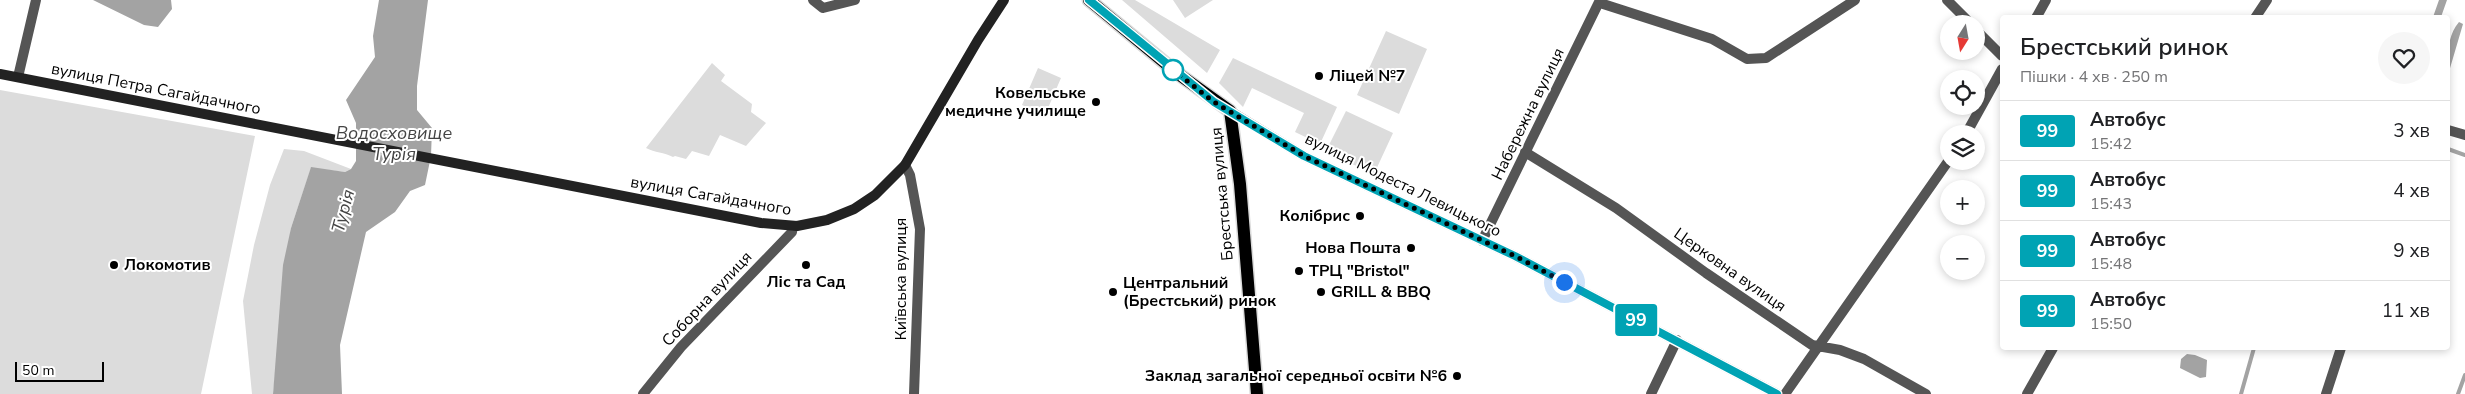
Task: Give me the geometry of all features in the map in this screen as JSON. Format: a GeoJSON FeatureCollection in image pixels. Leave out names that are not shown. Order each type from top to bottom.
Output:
{"type":"FeatureCollection","features":[{"type":"Feature","properties":{"kind":"main road","name":"вулиця Сагайдачного"},"geometry":{"type":"LineString","coordinates":[[306,134],[761,223],[793,226],[827,220],[854,209],[875,196],[905,165],[978,40],[1004,0]]}},
{"type":"Feature","properties":{"kind":"main road","name":"Брестська вулиця"},"geometry":{"type":"LineString","coordinates":[[1089,0],[1177,73],[1230,111],[1240,184],[1257,394]]}},
{"type":"Feature","properties":{"kind":"main road","name":"вулиця Петра Сагайдачного"},"geometry":{"type":"LineString","coordinates":[[0,74],[306,134]]}},
{"type":"Feature","properties":{"kind":"street"},"geometry":{"type":"LineString","coordinates":[[18,77],[36,0]]}},
{"type":"Feature","properties":{"kind":"street"},"geometry":{"type":"LineString","coordinates":[[813,0],[824,8],[855,0]]}},
{"type":"Feature","properties":{"kind":"street"},"geometry":{"type":"LineString","coordinates":[[1600,1],[1712,39],[1747,59],[1756,60],[1766,58],[1855,0]]}},
{"type":"Feature","properties":{"kind":"street"},"geometry":{"type":"LineString","coordinates":[[1947,0],[1961,15]]}},
{"type":"Feature","properties":{"kind":"street"},"geometry":{"type":"LineString","coordinates":[[2038,15],[2046,0]]}},
{"type":"Feature","properties":{"kind":"street"},"geometry":{"type":"LineString","coordinates":[[2257,15],[2267,0]]}},
{"type":"Feature","properties":{"kind":"street","name":"Набережна вулиця"},"geometry":{"type":"LineString","coordinates":[[1482,241],[1600,1]]}},
{"type":"Feature","properties":{"kind":"street"},"geometry":{"type":"LineString","coordinates":[[1985,39],[2000,54]]}},
{"type":"Feature","properties":{"kind":"street"},"geometry":{"type":"LineString","coordinates":[[1971,125],[2000,73]]}},
{"type":"Feature","properties":{"kind":"street","name":"вулиця Модеста Левицького"},"geometry":{"type":"LineString","coordinates":[[1230,111],[1304,156],[1482,241],[1677,340],[1777,394]]}},
{"type":"Feature","properties":{"kind":"street"},"geometry":{"type":"LineString","coordinates":[[2450,131],[2465,136]]}},
{"type":"Feature","properties":{"kind":"street","name":"Церковна вулиця"},"geometry":{"type":"LineString","coordinates":[[1525,152],[1616,208],[1706,273],[1812,345],[1840,350],[1864,359],[1926,394]]}},
{"type":"Feature","properties":{"kind":"street","name":"Київська вулиця"},"geometry":{"type":"LineString","coordinates":[[905,165],[910,175],[920,228],[914,394]]}},
{"type":"Feature","properties":{"kind":"street"},"geometry":{"type":"LineString","coordinates":[[1785,394],[1942,170]]}},
{"type":"Feature","properties":{"kind":"street","name":"Соборна вулиця"},"geometry":{"type":"LineString","coordinates":[[643,394],[682,347],[792,232],[793,226]]}},
{"type":"Feature","properties":{"kind":"street"},"geometry":{"type":"LineString","coordinates":[[1651,394],[1677,340]]}},
{"type":"Feature","properties":{"kind":"street"},"geometry":{"type":"LineString","coordinates":[[2028,394],[2052,350]]}},
{"type":"Feature","properties":{"kind":"street"},"geometry":{"type":"LineString","coordinates":[[2326,394],[2340,350]]}},
{"type":"Feature","properties":{"kind":"shaded area"},"geometry":{"type":"Polygon","coordinates":[[[1122,0],[1135,0],[1220,50],[1207,73],[1122,0]]]}},
{"type":"Feature","properties":{"kind":"shaded area"},"geometry":{"type":"Polygon","coordinates":[[[1173,0],[1213,0],[1185,18],[1173,0]]]}},
{"type":"Feature","properties":{"kind":"shaded area"},"geometry":{"type":"Polygon","coordinates":[[[1386,31],[1427,49],[1399,114],[1357,95],[1386,31]]]}},
{"type":"Feature","properties":{"kind":"shaded area"},"geometry":{"type":"Polygon","coordinates":[[[1233,58],[1337,107],[1320,144],[1295,132],[1304,113],[1252,88],[1243,107],[1219,83],[1233,58]]]}},
{"type":"Feature","properties":{"kind":"shaded area"},"geometry":{"type":"Polygon","coordinates":[[[712,63],[725,75],[721,81],[752,104],[751,112],[766,123],[746,146],[720,135],[709,156],[692,151],[686,159],[673,157],[646,148],[712,63]]]}},
{"type":"Feature","properties":{"kind":"shaded area"},"geometry":{"type":"Polygon","coordinates":[[[1038,68],[1061,78],[1045,115],[1022,105],[1038,68]]]}},
{"type":"Feature","properties":{"kind":"shaded area","name":"Локомотив"},"geometry":{"type":"Polygon","coordinates":[[[0,90],[255,136],[201,394],[0,394],[0,90]]]}},
{"type":"Feature","properties":{"kind":"shaded area"},"geometry":{"type":"Polygon","coordinates":[[[1346,111],[1393,133],[1374,174],[1341,159],[1344,152],[1329,145],[1346,111]]]}},
{"type":"Feature","properties":{"kind":"shaded area"},"geometry":{"type":"Polygon","coordinates":[[[284,149],[304,151],[351,169],[345,172],[311,168],[291,228],[273,394],[252,394],[243,301],[254,245],[270,185],[284,149]]]}},
{"type":"Feature","properties":{"kind":"water"},"geometry":{"type":"Polygon","coordinates":[[[93,0],[171,0],[172,9],[158,27],[144,25],[93,0]]]}},
{"type":"Feature","properties":{"kind":"water","name":"Водосховище Турія"},"geometry":{"type":"Polygon","coordinates":[[[379,0],[428,0],[417,86],[417,110],[432,128],[431,156],[425,185],[410,191],[395,212],[366,232],[340,345],[342,394],[273,394],[283,265],[291,228],[311,167],[345,172],[351,169],[356,161],[356,123],[346,100],[375,57],[373,36],[379,0]]]}},
{"type":"Feature","properties":{"kind":"water"},"geometry":{"type":"Polygon","coordinates":[[[2439,0],[2447,0],[2442,15],[2434,15],[2439,0]]]}},
{"type":"Feature","properties":{"kind":"water"},"geometry":{"type":"Polygon","coordinates":[[[2459,22],[2463,24],[2450,68],[2450,40],[2459,22]]]}},
{"type":"Feature","properties":{"kind":"water"},"geometry":{"type":"Polygon","coordinates":[[[2187,354],[2207,360],[2206,377],[2200,378],[2180,368],[2181,359],[2187,354]]]}},
{"type":"Feature","properties":{"kind":"waterway"},"geometry":{"type":"LineString","coordinates":[[2450,150],[2465,155]]}},
{"type":"Feature","properties":{"kind":"waterway"},"geometry":{"type":"LineString","coordinates":[[2241,394],[2253,350]]}},
{"type":"Feature","properties":{"kind":"waterway"},"geometry":{"type":"LineString","coordinates":[[2458,394],[2465,375]]}},
{"type":"Feature","properties":{"kind":"bus line","name":"99"},"geometry":{"type":"LineString","coordinates":[[1089,0],[1214,102],[1304,156],[1515,256],[1777,394]]}},
{"type":"Feature","properties":{"kind":"place","name":"Ліцей №7"},"geometry":{"type":"Point","coordinates":[1319,76]}},
{"type":"Feature","properties":{"kind":"place","name":"Ковельське медичне училище"},"geometry":{"type":"Point","coordinates":[1096,102]}},
{"type":"Feature","properties":{"kind":"place","name":"Колібрис"},"geometry":{"type":"Point","coordinates":[1360,216]}},
{"type":"Feature","properties":{"kind":"place","name":"Нова Пошта"},"geometry":{"type":"Point","coordinates":[1411,248]}},
{"type":"Feature","properties":{"kind":"place","name":"Локомотив"},"geometry":{"type":"Point","coordinates":[114,265]}},
{"type":"Feature","properties":{"kind":"place","name":"Ліс та Сад"},"geometry":{"type":"Point","coordinates":[806,265]}},
{"type":"Feature","properties":{"kind":"place","name":"ТРЦ \"Bristol\""},"geometry":{"type":"Point","coordinates":[1299,271]}},
{"type":"Feature","properties":{"kind":"place","name":"Центральний (Брестський) ринок"},"geometry":{"type":"Point","coordinates":[1113,292]}},
{"type":"Feature","properties":{"kind":"place","name":"GRILL & BBQ"},"geometry":{"type":"Point","coordinates":[1321,292]}},
{"type":"Feature","properties":{"kind":"place","name":"Заклад загальної середньої освіти №6"},"geometry":{"type":"Point","coordinates":[1457,376]}},
{"type":"Feature","properties":{"kind":"route"},"geometry":{"type":"LineString","coordinates":[[1173,70],[1214,102],[1304,156],[1515,256],[1564,282]]}},
{"type":"Feature","properties":{"kind":"water label","name":"Турія"},"geometry":{"type":"Point","coordinates":[343,211]}}]}
